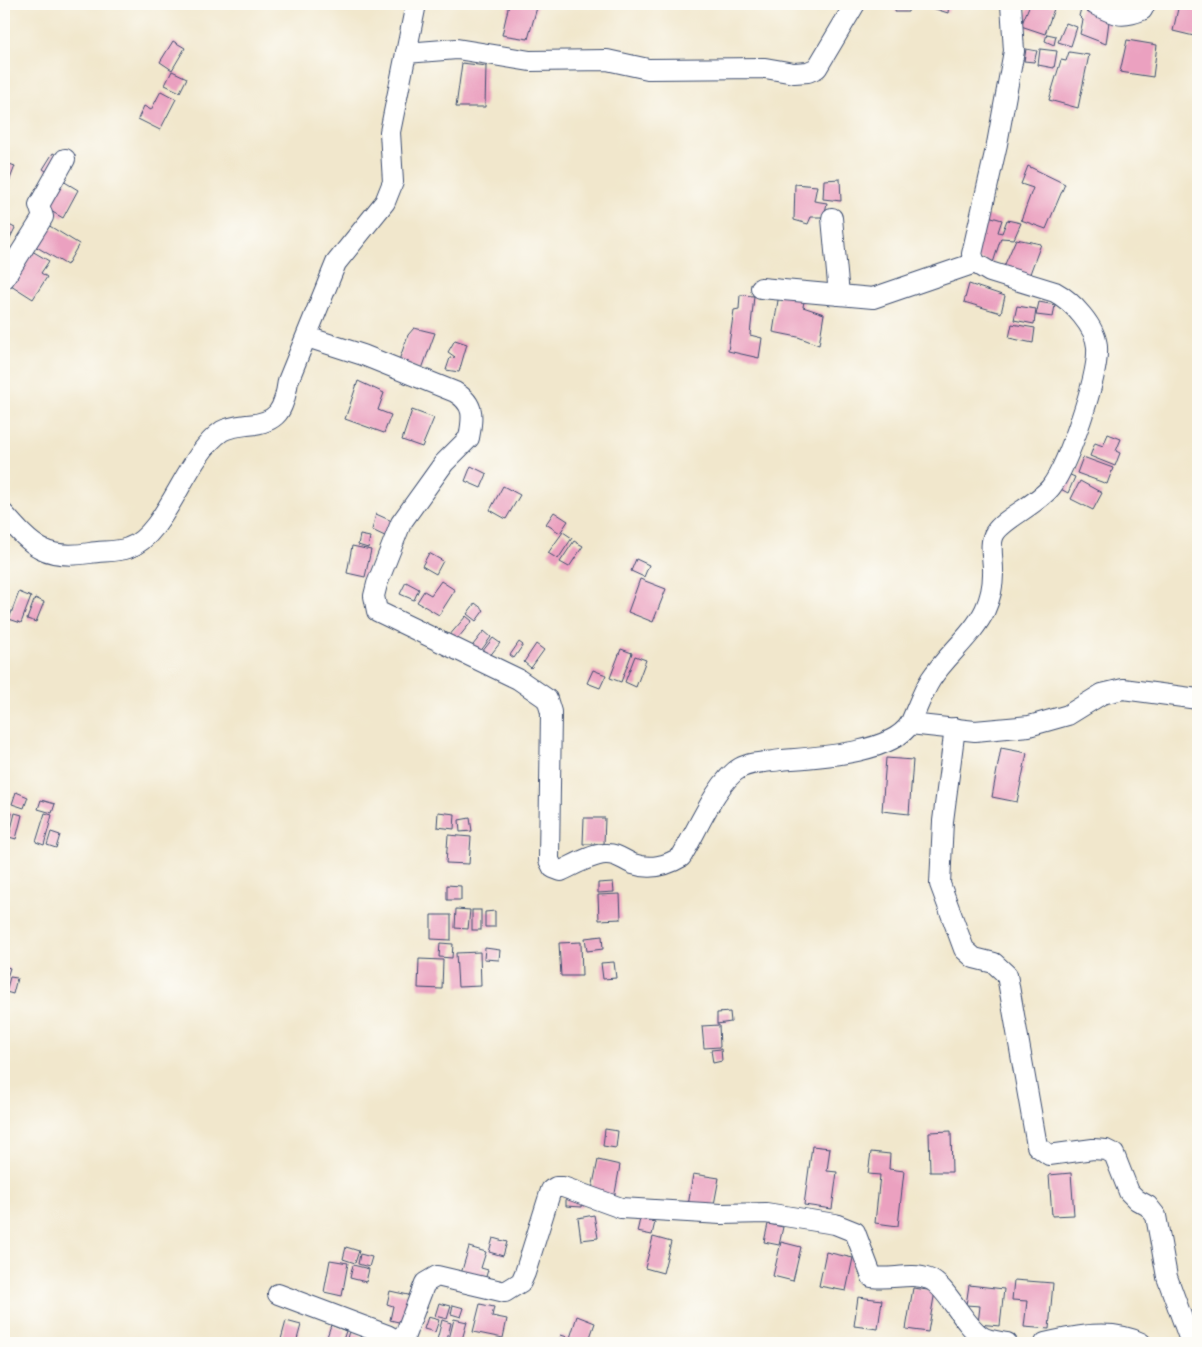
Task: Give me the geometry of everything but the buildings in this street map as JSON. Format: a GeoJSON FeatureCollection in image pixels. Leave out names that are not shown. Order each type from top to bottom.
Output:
{"type":"FeatureCollection","features":[{"type":"Feature","properties":{"kind":"street"},"geometry":{"type":"LineString","coordinates":[[4,514],[24,538],[45,551],[66,557],[128,548],[147,537],[198,456],[222,431],[272,420],[280,412],[285,399],[288,381],[336,262],[385,202],[393,182],[390,132],[416,4]]}},
{"type":"Feature","properties":{"kind":"street"},"geometry":{"type":"LineString","coordinates":[[406,53],[457,49],[530,61],[607,60],[648,69],[765,68],[794,73],[808,72],[817,68],[855,4]]}},
{"type":"Feature","properties":{"kind":"street"},"geometry":{"type":"LineString","coordinates":[[974,263],[973,243],[998,144],[1014,51],[1011,4]]}},
{"type":"Feature","properties":{"kind":"street"},"geometry":{"type":"LineString","coordinates":[[1094,4],[1115,14],[1129,16],[1142,10],[1145,4]]}},
{"type":"Feature","properties":{"kind":"street"},"geometry":{"type":"LineString","coordinates":[[4,279],[43,217],[39,205],[65,159]]}},
{"type":"Feature","properties":{"kind":"street"},"geometry":{"type":"LineString","coordinates":[[832,218],[839,295]]}},
{"type":"Feature","properties":{"kind":"street"},"geometry":{"type":"LineString","coordinates":[[307,337],[363,355],[455,392],[467,399],[471,410],[469,438],[444,464],[400,523],[377,584],[374,604],[377,611],[518,679],[547,699],[551,712],[549,860],[553,868],[561,871],[604,854],[620,856],[632,864],[652,868],[670,863],[681,856],[727,778],[741,767],[760,762],[859,750],[898,738],[910,724],[931,680],[984,612],[992,582],[992,541],[996,531],[1036,501],[1054,482],[1082,422],[1096,360],[1097,347],[1093,332],[1064,297],[1055,292],[990,272],[974,263],[882,297],[761,288]]}},
{"type":"Feature","properties":{"kind":"street"},"geometry":{"type":"LineString","coordinates":[[910,724],[975,732],[1029,726],[1068,715],[1102,694],[1123,689],[1198,699]]}},
{"type":"Feature","properties":{"kind":"street"},"geometry":{"type":"LineString","coordinates":[[954,728],[943,821],[940,884],[964,949],[974,958],[994,963],[1007,975],[1037,1146],[1049,1155],[1093,1149],[1106,1150],[1114,1154],[1129,1192],[1137,1200],[1148,1206],[1156,1216],[1167,1277],[1191,1343]]}},
{"type":"Feature","properties":{"kind":"street"},"geometry":{"type":"LineString","coordinates":[[278,1294],[387,1335],[402,1343],[425,1284],[430,1278],[437,1276],[505,1292],[521,1282],[533,1254],[551,1190],[556,1187],[563,1187],[621,1208],[721,1214],[766,1214],[835,1224],[855,1232],[872,1278],[887,1280],[911,1275],[931,1279],[950,1298],[959,1314],[982,1337],[1007,1343]]}},
{"type":"Feature","properties":{"kind":"street"},"geometry":{"type":"LineString","coordinates":[[1045,1343],[1102,1334],[1130,1337],[1141,1343]]}}]}
